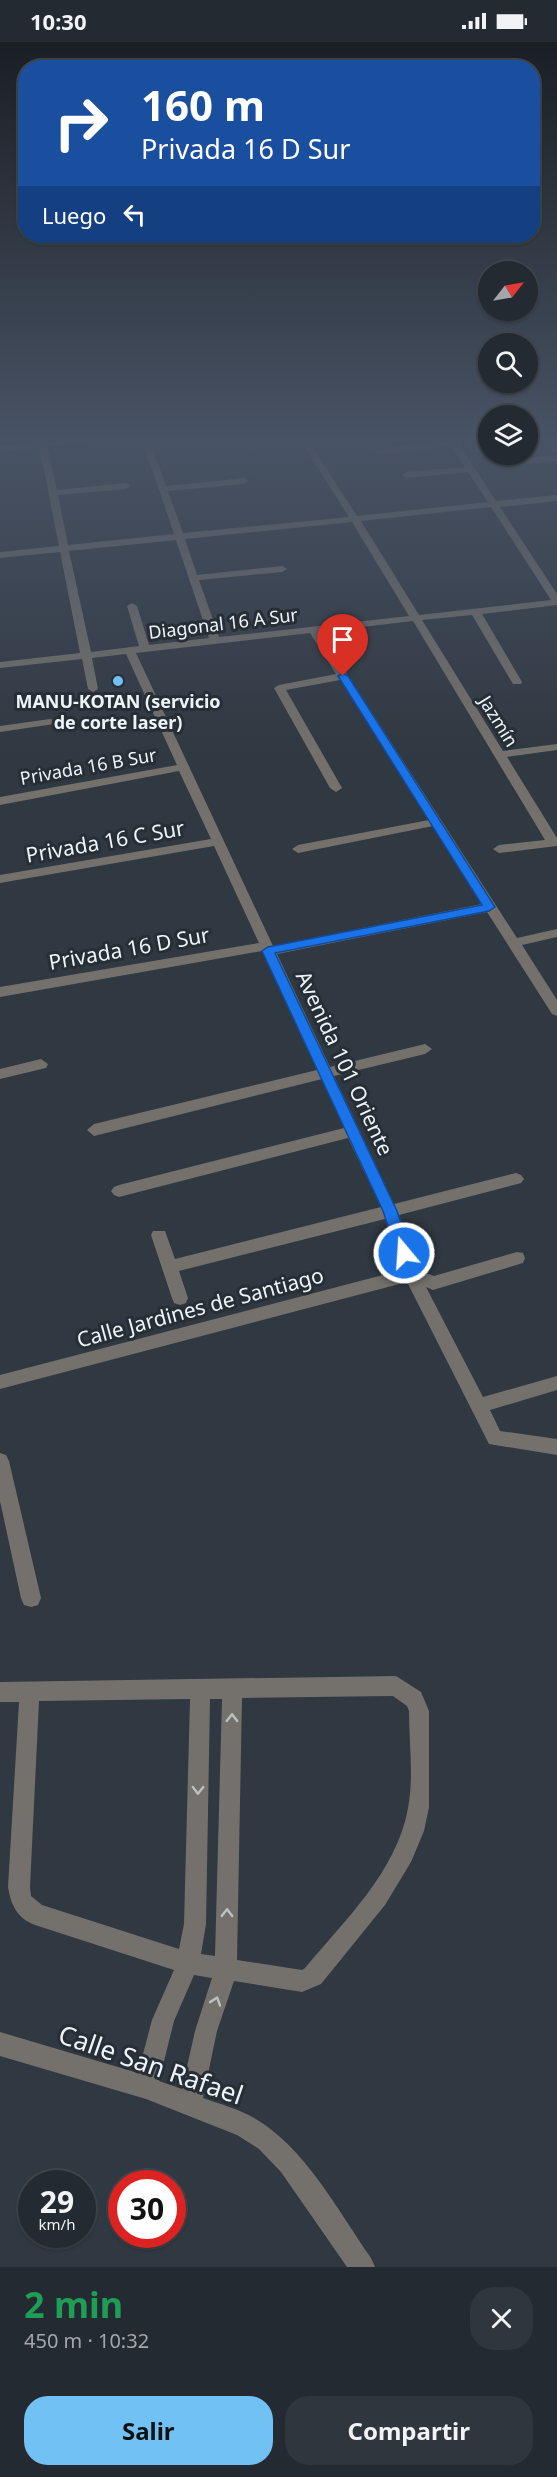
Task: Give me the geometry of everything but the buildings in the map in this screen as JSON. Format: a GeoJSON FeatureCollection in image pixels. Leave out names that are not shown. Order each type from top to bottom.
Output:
{"type":"FeatureCollection","features":[{"type":"Feature","properties":{"kind":"street"},"geometry":{"type":"LineString","coordinates":[[64,544],[93,689]]}},
{"type":"Feature","properties":{"kind":"street"},"geometry":{"type":"LineString","coordinates":[[0,555],[114,544]]}},
{"type":"Feature","properties":{"kind":"street"},"geometry":{"type":"LineString","coordinates":[[181,544],[215,641]]}},
{"type":"Feature","properties":{"kind":"street","name":"Jazmín"},"geometry":{"type":"LineString","coordinates":[[370,544],[555,842]]}},
{"type":"Feature","properties":{"kind":"street"},"geometry":{"type":"LineString","coordinates":[[519,544],[557,602]]}},
{"type":"Feature","properties":{"kind":"street"},"geometry":{"type":"LineString","coordinates":[[193,578],[282,569]]}},
{"type":"Feature","properties":{"kind":"street","name":"Diagonal 16 A Sur"},"geometry":{"type":"LineString","coordinates":[[0,665],[557,602]]}},
{"type":"Feature","properties":{"kind":"street"},"geometry":{"type":"LineString","coordinates":[[132,606],[145,648]]}},
{"type":"Feature","properties":{"kind":"street"},"geometry":{"type":"LineString","coordinates":[[475,611],[517,682]]}},
{"type":"Feature","properties":{"kind":"street"},"geometry":{"type":"LineString","coordinates":[[313,629],[557,1011]]}},
{"type":"Feature","properties":{"kind":"street","name":"Avenida 101 Oriente"},"geometry":{"type":"LineString","coordinates":[[129,650],[390,1211],[411,1274],[495,1438],[557,1446]]}},
{"type":"Feature","properties":{"kind":"street"},"geometry":{"type":"LineString","coordinates":[[336,788],[279,687],[343,676]]}},
{"type":"Feature","properties":{"kind":"street"},"geometry":{"type":"LineString","coordinates":[[0,729],[50,722]]}},
{"type":"Feature","properties":{"kind":"street"},"geometry":{"type":"LineString","coordinates":[[499,755],[557,747]]}},
{"type":"Feature","properties":{"kind":"street","name":"Privada 16 B Sur"},"geometry":{"type":"LineString","coordinates":[[0,801],[182,767]]}},
{"type":"Feature","properties":{"kind":"street"},"geometry":{"type":"LineString","coordinates":[[298,849],[435,822]]}},
{"type":"Feature","properties":{"kind":"street","name":"Privada 16 C Sur"},"geometry":{"type":"LineString","coordinates":[[0,879],[217,842]]}},
{"type":"Feature","properties":{"kind":"street"},"geometry":{"type":"LineString","coordinates":[[499,849],[555,842]]}},
{"type":"Feature","properties":{"kind":"street","name":"Privada 16 D Sur"},"geometry":{"type":"LineString","coordinates":[[0,992],[267,948],[489,907]]}},
{"type":"Feature","properties":{"kind":"street"},"geometry":{"type":"LineString","coordinates":[[513,943],[557,933]]}},
{"type":"Feature","properties":{"kind":"street"},"geometry":{"type":"LineString","coordinates":[[94,1131],[425,1049]]}},
{"type":"Feature","properties":{"kind":"street"},"geometry":{"type":"LineString","coordinates":[[0,1074],[41,1064]]}},
{"type":"Feature","properties":{"kind":"street"},"geometry":{"type":"LineString","coordinates":[[119,1191],[352,1131]]}},
{"type":"Feature","properties":{"kind":"street"},"geometry":{"type":"LineString","coordinates":[[170,1267],[516,1179]]}},
{"type":"Feature","properties":{"kind":"street"},"geometry":{"type":"LineString","coordinates":[[159,1234],[180,1298]]}},
{"type":"Feature","properties":{"kind":"street"},"geometry":{"type":"LineString","coordinates":[[411,1274],[433,1283],[516,1258]]}},
{"type":"Feature","properties":{"kind":"street","name":"Calle Jardines de Santiago"},"geometry":{"type":"LineString","coordinates":[[0,1382],[411,1274]]}},
{"type":"Feature","properties":{"kind":"street"},"geometry":{"type":"LineString","coordinates":[[479,1406],[557,1383]]}},
{"type":"Feature","properties":{"kind":"street"},"geometry":{"type":"LineString","coordinates":[[0,1461],[31,1598]]}},
{"type":"Feature","properties":{"kind":"street"},"geometry":{"type":"LineString","coordinates":[[0,1692],[396,1686],[406,1692],[420,1711],[419,1807],[407,1847],[392,1875],[313,1976],[302,1982],[188,1963],[35,1914],[21,1901],[19,1887],[30,1692]]}},
{"type":"Feature","properties":{"kind":"street"},"geometry":{"type":"LineString","coordinates":[[190,2104],[206,2031],[226,1971],[232,1689]]}},
{"type":"Feature","properties":{"kind":"street"},"geometry":{"type":"LineString","coordinates":[[146,2087],[163,2020],[188,1963],[195,1924],[200,1690]]}},
{"type":"Feature","properties":{"kind":"street","name":"Calle San Rafael"},"geometry":{"type":"LineString","coordinates":[[0,2044],[146,2087],[245,2126],[267,2141],[290,2163],[362,2267]]}},
{"type":"Feature","properties":{"kind":"place","name":"MANU-KOTAN (servicio de corte laser)"},"geometry":{"type":"Point","coordinates":[118,681]}},
{"type":"Feature","properties":{"kind":"route"},"geometry":{"type":"LineString","coordinates":[[343,676],[489,907],[268,951],[390,1211],[404,1253]]}}]}
